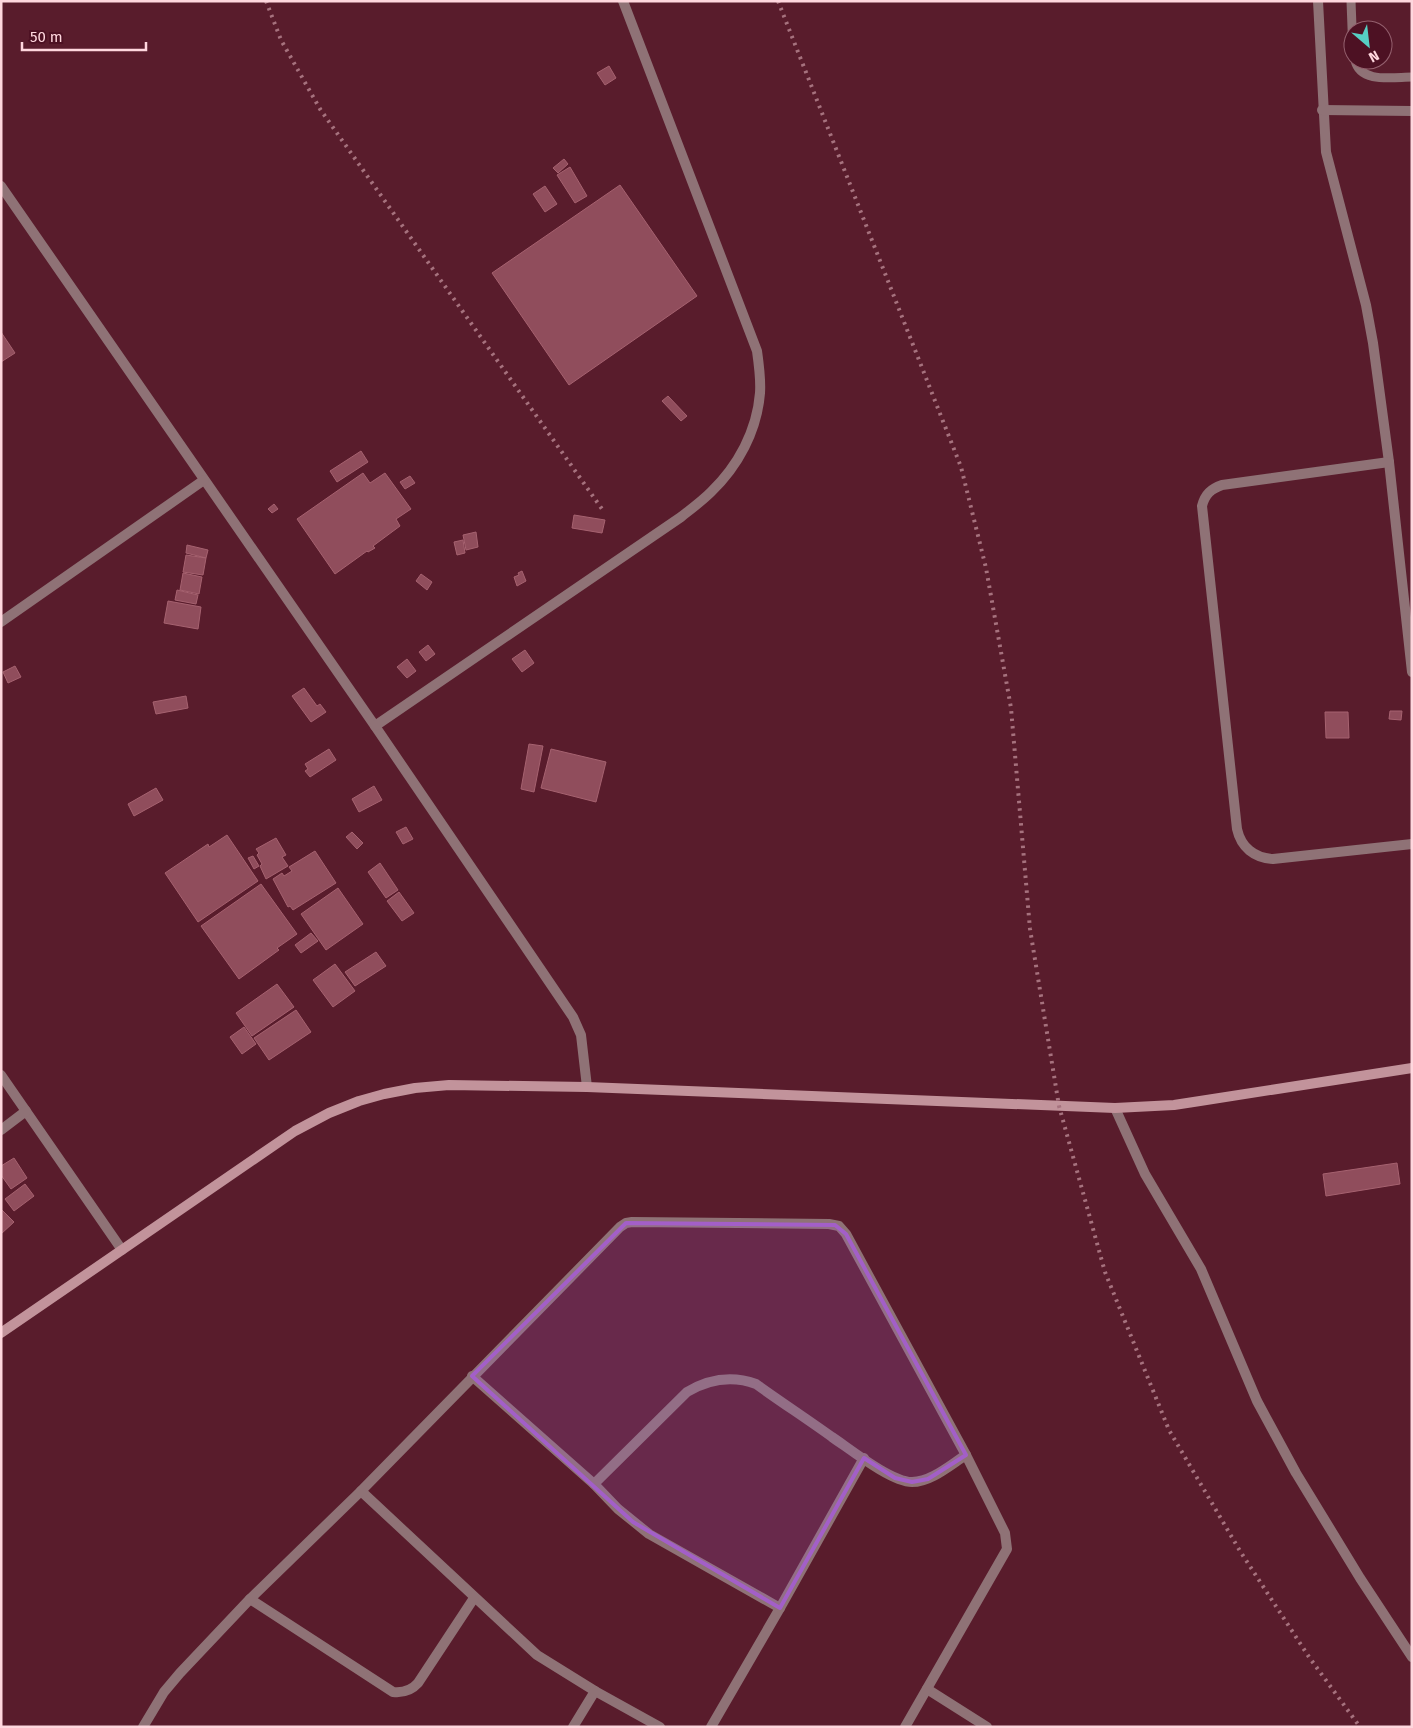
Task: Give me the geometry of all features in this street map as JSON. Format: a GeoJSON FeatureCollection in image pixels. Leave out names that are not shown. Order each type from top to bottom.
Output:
{"type":"FeatureCollection","features":[{"type":"Feature","properties":{"kind":"street"},"geometry":{"type":"LineString","coordinates":[[375,726],[681,517],[710,493],[732,469],[748,440],[760,394],[757,351],[623,1]]}},
{"type":"Feature","properties":{"kind":"street"},"geometry":{"type":"LineString","coordinates":[[1318,1],[1325,142],[1329,166],[1366,305],[1373,343],[1409,616],[1412,672]]}},
{"type":"Feature","properties":{"kind":"street"},"geometry":{"type":"LineString","coordinates":[[1322,110],[1412,111]]}},
{"type":"Feature","properties":{"kind":"street"},"geometry":{"type":"LineString","coordinates":[[1,186],[375,726],[573,1017],[581,1035],[587,1087]]}},
{"type":"Feature","properties":{"kind":"street"},"geometry":{"type":"LineString","coordinates":[[1389,462],[1222,485],[1208,492],[1202,506],[1237,828],[1242,843],[1249,851],[1265,859],[1412,844]]}},
{"type":"Feature","properties":{"kind":"street"},"geometry":{"type":"LineString","coordinates":[[1,622],[204,480]]}},
{"type":"Feature","properties":{"kind":"street"},"geometry":{"type":"LineString","coordinates":[[1,1333],[295,1131],[329,1113],[359,1101],[415,1088],[449,1085],[587,1087],[1115,1108],[1192,1102],[1412,1068]]}},
{"type":"Feature","properties":{"kind":"street"},"geometry":{"type":"LineString","coordinates":[[1,1075],[122,1250]]}},
{"type":"Feature","properties":{"kind":"street"},"geometry":{"type":"LineString","coordinates":[[1115,1108],[1145,1174],[1201,1269],[1257,1400],[1296,1473],[1360,1578],[1412,1657]]}},
{"type":"Feature","properties":{"kind":"street"},"geometry":{"type":"LineString","coordinates":[[1,1130],[26,1111]]}},
{"type":"Feature","properties":{"kind":"street"},"geometry":{"type":"LineString","coordinates":[[143,1727],[164,1692],[250,1599],[361,1491],[472,1376],[626,1223],[835,1225],[839,1226],[846,1234],[966,1455],[1005,1534],[1008,1548],[905,1727]]}},
{"type":"Feature","properties":{"kind":"street"},"geometry":{"type":"LineString","coordinates":[[472,1376],[594,1484],[618,1509],[649,1534],[780,1608]]}},
{"type":"Feature","properties":{"kind":"street"},"geometry":{"type":"LineString","coordinates":[[594,1484],[686,1392],[702,1384],[732,1378],[756,1384],[895,1478],[912,1482],[928,1478],[966,1455]]}},
{"type":"Feature","properties":{"kind":"street"},"geometry":{"type":"LineString","coordinates":[[711,1727],[864,1458]]}},
{"type":"Feature","properties":{"kind":"street"},"geometry":{"type":"LineString","coordinates":[[361,1491],[537,1655],[595,1691],[660,1727]]}},
{"type":"Feature","properties":{"kind":"street"},"geometry":{"type":"LineString","coordinates":[[250,1599],[393,1692],[398,1692],[411,1689],[418,1684],[474,1598]]}},
{"type":"Feature","properties":{"kind":"street"},"geometry":{"type":"LineString","coordinates":[[927,1689],[986,1727]]}},
{"type":"Feature","properties":{"kind":"street"},"geometry":{"type":"LineString","coordinates":[[574,1727],[595,1691]]}},
{"type":"Feature","properties":{"kind":"lane"},"geometry":{"type":"LineString","coordinates":[[1351,1],[1352,20]]}},
{"type":"Feature","properties":{"kind":"lane"},"geometry":{"type":"LineString","coordinates":[[1361,70],[1370,76],[1381,78],[1412,76]]}},
{"type":"Feature","properties":{"kind":"highlighted area"},"geometry":{"type":"Polygon","coordinates":[[[626,1223],[835,1225],[846,1234],[966,1455],[928,1479],[912,1482],[895,1478],[864,1458],[780,1608],[633,1522],[472,1376],[626,1223]]]}},
{"type":"Feature","properties":{"kind":"building"},"geometry":{"type":"Polygon","coordinates":[[[609,66],[616,78],[605,85],[597,73],[609,66]]]}},
{"type":"Feature","properties":{"kind":"building"},"geometry":{"type":"Polygon","coordinates":[[[564,159],[568,164],[558,173],[553,168],[564,159]]]}},
{"type":"Feature","properties":{"kind":"building"},"geometry":{"type":"Polygon","coordinates":[[[570,167],[587,196],[575,203],[557,175],[570,167]]]}},
{"type":"Feature","properties":{"kind":"building"},"geometry":{"type":"Polygon","coordinates":[[[620,185],[697,296],[569,385],[492,273],[620,185]]]}},
{"type":"Feature","properties":{"kind":"building"},"geometry":{"type":"Polygon","coordinates":[[[545,186],[557,204],[545,212],[533,194],[545,186]]]}},
{"type":"Feature","properties":{"kind":"building"},"geometry":{"type":"Polygon","coordinates":[[[1,332],[15,353],[1,362],[1,332]]]}},
{"type":"Feature","properties":{"kind":"building"},"geometry":{"type":"Polygon","coordinates":[[[668,396],[687,416],[681,421],[662,401],[668,396]]]}},
{"type":"Feature","properties":{"kind":"building"},"geometry":{"type":"Polygon","coordinates":[[[361,451],[368,462],[337,482],[330,471],[361,451]]]}},
{"type":"Feature","properties":{"kind":"building"},"geometry":{"type":"Polygon","coordinates":[[[363,473],[370,483],[385,473],[411,509],[396,519],[400,526],[373,546],[375,548],[367,551],[335,574],[297,519],[363,473]]]}},
{"type":"Feature","properties":{"kind":"building"},"geometry":{"type":"Polygon","coordinates":[[[410,476],[415,483],[405,489],[400,482],[410,476]]]}},
{"type":"Feature","properties":{"kind":"building"},"geometry":{"type":"Polygon","coordinates":[[[274,504],[278,509],[272,513],[268,509],[274,504]]]}},
{"type":"Feature","properties":{"kind":"building"},"geometry":{"type":"Polygon","coordinates":[[[574,515],[605,520],[602,533],[572,528],[574,515]]]}},
{"type":"Feature","properties":{"kind":"building"},"geometry":{"type":"Polygon","coordinates":[[[476,532],[478,547],[466,550],[463,535],[476,532]]]}},
{"type":"Feature","properties":{"kind":"building"},"geometry":{"type":"Polygon","coordinates":[[[463,540],[465,553],[457,555],[454,542],[463,540]]]}},
{"type":"Feature","properties":{"kind":"building"},"geometry":{"type":"Polygon","coordinates":[[[187,545],[208,550],[206,558],[186,553],[187,545]]]}},
{"type":"Feature","properties":{"kind":"building"},"geometry":{"type":"Polygon","coordinates":[[[186,555],[206,558],[203,575],[183,572],[186,555]]]}},
{"type":"Feature","properties":{"kind":"building"},"geometry":{"type":"Polygon","coordinates":[[[522,571],[526,581],[517,586],[514,577],[522,571]]]}},
{"type":"Feature","properties":{"kind":"building"},"geometry":{"type":"Polygon","coordinates":[[[183,573],[202,577],[199,594],[180,590],[183,573]]]}},
{"type":"Feature","properties":{"kind":"building"},"geometry":{"type":"Polygon","coordinates":[[[421,574],[432,582],[427,590],[416,581],[421,574]]]}},
{"type":"Feature","properties":{"kind":"building"},"geometry":{"type":"Polygon","coordinates":[[[177,590],[198,595],[196,604],[175,600],[177,590]]]}},
{"type":"Feature","properties":{"kind":"building"},"geometry":{"type":"Polygon","coordinates":[[[168,601],[201,607],[198,629],[164,623],[168,601]]]}},
{"type":"Feature","properties":{"kind":"building"},"geometry":{"type":"Polygon","coordinates":[[[428,645],[435,654],[426,661],[419,652],[428,645]]]}},
{"type":"Feature","properties":{"kind":"building"},"geometry":{"type":"Polygon","coordinates":[[[525,650],[534,663],[522,672],[512,659],[525,650]]]}},
{"type":"Feature","properties":{"kind":"building"},"geometry":{"type":"Polygon","coordinates":[[[407,659],[416,671],[407,678],[397,667],[407,659]]]}},
{"type":"Feature","properties":{"kind":"building"},"geometry":{"type":"Polygon","coordinates":[[[15,666],[21,677],[8,683],[3,672],[15,666]]]}},
{"type":"Feature","properties":{"kind":"building"},"geometry":{"type":"Polygon","coordinates":[[[304,688],[317,706],[320,704],[326,712],[311,722],[292,696],[304,688]]]}},
{"type":"Feature","properties":{"kind":"building"},"geometry":{"type":"Polygon","coordinates":[[[186,696],[188,708],[156,714],[153,702],[186,696]]]}},
{"type":"Feature","properties":{"kind":"building"},"geometry":{"type":"Polygon","coordinates":[[[1390,711],[1402,711],[1401,720],[1389,719],[1390,711]]]}},
{"type":"Feature","properties":{"kind":"building"},"geometry":{"type":"Polygon","coordinates":[[[1325,712],[1348,712],[1349,738],[1326,738],[1325,712]]]}},
{"type":"Feature","properties":{"kind":"building"},"geometry":{"type":"Polygon","coordinates":[[[529,744],[543,746],[534,792],[521,789],[529,744]]]}},
{"type":"Feature","properties":{"kind":"building"},"geometry":{"type":"Polygon","coordinates":[[[329,749],[336,760],[310,777],[305,771],[308,769],[305,764],[329,749]]]}},
{"type":"Feature","properties":{"kind":"building"},"geometry":{"type":"Polygon","coordinates":[[[551,749],[606,762],[596,802],[541,788],[551,749]]]}},
{"type":"Feature","properties":{"kind":"building"},"geometry":{"type":"Polygon","coordinates":[[[374,786],[382,800],[359,812],[352,799],[374,786]]]}},
{"type":"Feature","properties":{"kind":"building"},"geometry":{"type":"Polygon","coordinates":[[[156,788],[163,800],[134,816],[128,804],[156,788]]]}},
{"type":"Feature","properties":{"kind":"building"},"geometry":{"type":"Polygon","coordinates":[[[406,827],[413,839],[403,844],[396,832],[406,827]]]}},
{"type":"Feature","properties":{"kind":"building"},"geometry":{"type":"Polygon","coordinates":[[[352,832],[363,843],[357,849],[346,837],[352,832]]]}},
{"type":"Feature","properties":{"kind":"building"},"geometry":{"type":"Polygon","coordinates":[[[227,835],[258,881],[198,922],[165,873],[208,844],[209,847],[227,835]]]}},
{"type":"Feature","properties":{"kind":"building"},"geometry":{"type":"Polygon","coordinates":[[[276,838],[286,855],[282,857],[288,866],[266,879],[260,866],[262,864],[257,855],[259,853],[256,849],[276,838]]]}},
{"type":"Feature","properties":{"kind":"building"},"geometry":{"type":"Polygon","coordinates":[[[315,851],[336,883],[293,910],[290,906],[288,907],[273,879],[282,873],[284,876],[292,871],[289,867],[315,851]]]}},
{"type":"Feature","properties":{"kind":"building"},"geometry":{"type":"Polygon","coordinates":[[[253,856],[259,866],[254,869],[248,858],[253,856]]]}},
{"type":"Feature","properties":{"kind":"building"},"geometry":{"type":"Polygon","coordinates":[[[380,863],[398,890],[386,898],[368,872],[380,863]]]}},
{"type":"Feature","properties":{"kind":"building"},"geometry":{"type":"Polygon","coordinates":[[[261,884],[297,934],[277,948],[279,950],[239,979],[201,926],[261,884]]]}},
{"type":"Feature","properties":{"kind":"building"},"geometry":{"type":"Polygon","coordinates":[[[338,888],[363,924],[326,950],[301,914],[338,888]]]}},
{"type":"Feature","properties":{"kind":"building"},"geometry":{"type":"Polygon","coordinates":[[[399,892],[414,913],[402,921],[387,901],[399,892]]]}},
{"type":"Feature","properties":{"kind":"building"},"geometry":{"type":"Polygon","coordinates":[[[311,933],[318,941],[301,953],[295,945],[311,933]]]}},
{"type":"Feature","properties":{"kind":"building"},"geometry":{"type":"Polygon","coordinates":[[[376,952],[386,966],[355,986],[345,972],[376,952]]]}},
{"type":"Feature","properties":{"kind":"building"},"geometry":{"type":"Polygon","coordinates":[[[335,964],[355,991],[333,1007],[313,980],[335,964]]]}},
{"type":"Feature","properties":{"kind":"building"},"geometry":{"type":"Polygon","coordinates":[[[277,984],[294,1007],[252,1036],[236,1013],[277,984]]]}},
{"type":"Feature","properties":{"kind":"building"},"geometry":{"type":"Polygon","coordinates":[[[296,1010],[311,1032],[269,1060],[254,1038],[296,1010]]]}},
{"type":"Feature","properties":{"kind":"building"},"geometry":{"type":"Polygon","coordinates":[[[244,1027],[256,1044],[242,1054],[230,1037],[244,1027]]]}},
{"type":"Feature","properties":{"kind":"building"},"geometry":{"type":"Polygon","coordinates":[[[14,1158],[27,1178],[11,1189],[1,1175],[1,1166],[14,1158]]]}},
{"type":"Feature","properties":{"kind":"building"},"geometry":{"type":"Polygon","coordinates":[[[1397,1163],[1400,1184],[1326,1196],[1323,1174],[1397,1163]]]}},
{"type":"Feature","properties":{"kind":"building"},"geometry":{"type":"Polygon","coordinates":[[[25,1184],[34,1196],[14,1211],[5,1199],[25,1184]]]}},
{"type":"Feature","properties":{"kind":"building"},"geometry":{"type":"Polygon","coordinates":[[[1,1209],[14,1222],[1,1234],[1,1209]]]}},
{"type":"Feature","properties":{"kind":"railway"},"geometry":{"type":"LineString","coordinates":[[266,1],[281,40],[320,109],[602,509]]}},
{"type":"Feature","properties":{"kind":"railway"},"geometry":{"type":"LineString","coordinates":[[778,1],[961,467],[986,568],[1011,708],[1030,929],[1059,1106],[1105,1272],[1169,1430],[1240,1551],[1309,1657],[1360,1727]]}}]}
